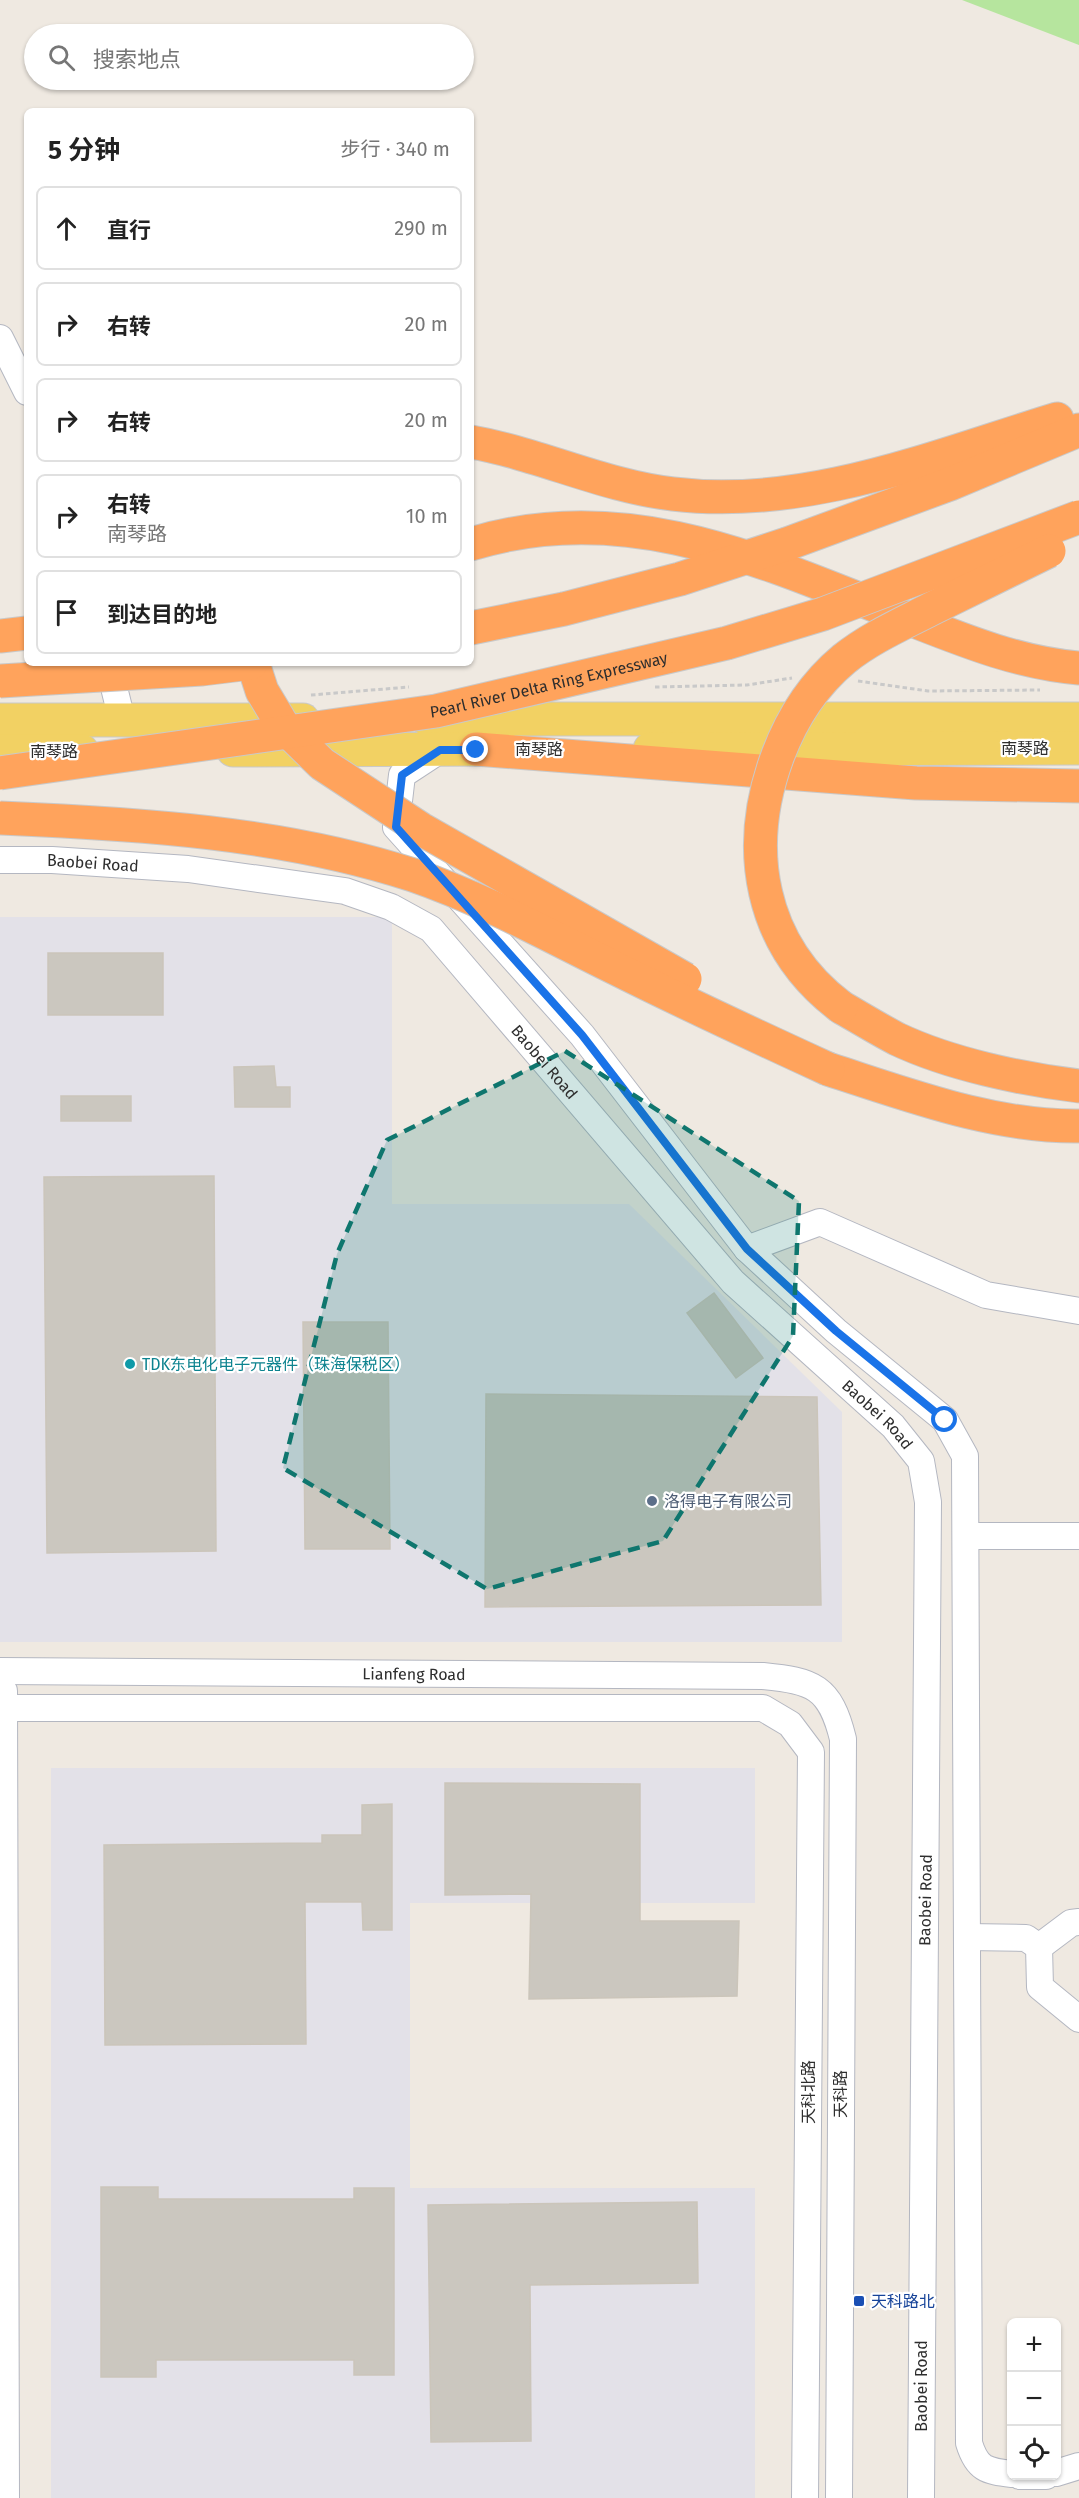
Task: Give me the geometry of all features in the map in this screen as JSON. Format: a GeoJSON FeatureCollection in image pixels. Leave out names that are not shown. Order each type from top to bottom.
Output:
{"type":"FeatureCollection","features":[{"type":"Feature","properties":{"kind":"highway"},"geometry":{"type":"LineString","coordinates":[[474,443],[600,480],[644,490],[698,496],[772,495],[869,476],[1079,413]]}},
{"type":"Feature","properties":{"kind":"highway"},"geometry":{"type":"LineString","coordinates":[[474,627],[564,609],[691,576],[787,544],[950,484],[1079,430]]}},
{"type":"Feature","properties":{"kind":"highway","name":"Pearl River Delta Ring Expressway"},"geometry":{"type":"LineString","coordinates":[[0,773],[436,711],[703,649],[823,614],[1079,517]]}},
{"type":"Feature","properties":{"kind":"highway"},"geometry":{"type":"LineString","coordinates":[[474,543],[515,534],[579,528],[620,529],[679,537],[796,575],[996,652],[1079,668]]}},
{"type":"Feature","properties":{"kind":"highway"},"geometry":{"type":"LineString","coordinates":[[1079,535],[869,642],[845,658],[825,676],[797,715],[775,764],[762,807],[760,852],[765,894],[779,931],[796,963],[822,993],[841,1007],[899,1039],[927,1050],[1036,1080],[1079,1086]]}},
{"type":"Feature","properties":{"kind":"highway"},"geometry":{"type":"LineString","coordinates":[[0,636],[24,633]]}},
{"type":"Feature","properties":{"kind":"highway"},"geometry":{"type":"LineString","coordinates":[[0,672],[34,666]]}},
{"type":"Feature","properties":{"kind":"highway"},"geometry":{"type":"LineString","coordinates":[[0,681],[227,666]]}},
{"type":"Feature","properties":{"kind":"highway"},"geometry":{"type":"LineString","coordinates":[[253,666],[262,691],[283,726],[322,764],[355,787],[523,888],[830,1063]]}},
{"type":"Feature","properties":{"kind":"highway"},"geometry":{"type":"LineString","coordinates":[[476,750],[916,783],[1079,786]]}},
{"type":"Feature","properties":{"kind":"highway"},"geometry":{"type":"LineString","coordinates":[[0,818],[132,825],[232,836],[319,851],[413,876],[530,924],[689,1005],[894,1090],[953,1109],[1011,1119],[1079,1126]]}},
{"type":"Feature","properties":{"kind":"main road","name":"南琴路"},"geometry":{"type":"LineString","coordinates":[[0,720],[1079,719]]}},
{"type":"Feature","properties":{"kind":"main road","name":"南琴路"},"geometry":{"type":"LineString","coordinates":[[0,751],[1079,748]]}},
{"type":"Feature","properties":{"kind":"street"},"geometry":{"type":"LineString","coordinates":[[0,338],[24,386]]}},
{"type":"Feature","properties":{"kind":"street"},"geometry":{"type":"LineString","coordinates":[[109,666],[122,720]]}},
{"type":"Feature","properties":{"kind":"street"},"geometry":{"type":"LineString","coordinates":[[325,750],[582,1035],[747,1249],[836,1331],[945,1420],[965,1456],[969,2443],[975,2461],[990,2472],[1007,2474]]}},
{"type":"Feature","properties":{"kind":"street"},"geometry":{"type":"LineString","coordinates":[[396,827],[402,775],[440,750]]}},
{"type":"Feature","properties":{"kind":"street","name":"Baobei Road"},"geometry":{"type":"LineString","coordinates":[[0,860],[52,860],[188,869],[345,891],[391,907],[431,929],[733,1282],[893,1426],[921,1461],[928,1502],[921,2498]]}},
{"type":"Feature","properties":{"kind":"street"},"geometry":{"type":"LineString","coordinates":[[747,1249],[820,1222],[986,1295],[1079,1311]]}},
{"type":"Feature","properties":{"kind":"street"},"geometry":{"type":"LineString","coordinates":[[966,1536],[1079,1536]]}},
{"type":"Feature","properties":{"kind":"street"},"geometry":{"type":"LineString","coordinates":[[2,1671],[6,2498]]}},
{"type":"Feature","properties":{"kind":"street","name":"Lianfeng Road"},"geometry":{"type":"LineString","coordinates":[[2,1671],[763,1676],[800,1680],[824,1694]]}},
{"type":"Feature","properties":{"kind":"street","name":"天科路"},"geometry":{"type":"LineString","coordinates":[[824,1694],[838,1718],[843,1739],[839,2498]]}},
{"type":"Feature","properties":{"kind":"street","name":"天科北路"},"geometry":{"type":"LineString","coordinates":[[2,1708],[764,1708],[790,1724],[811,1752],[805,2498]]}},
{"type":"Feature","properties":{"kind":"street"},"geometry":{"type":"LineString","coordinates":[[1039,1947],[1071,1923],[1079,1922]]}},
{"type":"Feature","properties":{"kind":"street"},"geometry":{"type":"LineString","coordinates":[[967,1937],[1026,1938],[1039,1947]]}},
{"type":"Feature","properties":{"kind":"street"},"geometry":{"type":"LineString","coordinates":[[1039,1947],[1040,1987],[1079,2019]]}},
{"type":"Feature","properties":{"kind":"street"},"geometry":{"type":"LineString","coordinates":[[1061,2471],[1079,2466]]}},
{"type":"Feature","properties":{"kind":"highlighted area"},"geometry":{"type":"Polygon","coordinates":[[[565,1051],[799,1201],[793,1336],[663,1541],[487,1589],[283,1468],[337,1254],[387,1140],[565,1051]]]}},
{"type":"Feature","properties":{"kind":"shaded area"},"geometry":{"type":"Polygon","coordinates":[[[0,917],[392,917],[392,1204],[629,1204],[842,1412],[842,1642],[0,1642],[0,917]]]}},
{"type":"Feature","properties":{"kind":"shaded area"},"geometry":{"type":"Polygon","coordinates":[[[51,1768],[755,1768],[755,1903],[410,1903],[410,2188],[755,2188],[755,2498],[51,2498],[51,1768]]]}},
{"type":"Feature","properties":{"kind":"green space"},"geometry":{"type":"Polygon","coordinates":[[[962,0],[1079,0],[1079,45],[962,0]]]}},
{"type":"Feature","properties":{"kind":"building"},"geometry":{"type":"Polygon","coordinates":[[[48,953],[163,953],[163,1015],[48,1015],[48,953]]]}},
{"type":"Feature","properties":{"kind":"building"},"geometry":{"type":"Polygon","coordinates":[[[274,1066],[276,1087],[290,1087],[290,1107],[235,1107],[234,1067],[274,1066]]]}},
{"type":"Feature","properties":{"kind":"building"},"geometry":{"type":"Polygon","coordinates":[[[61,1096],[131,1096],[131,1121],[61,1121],[61,1096]]]}},
{"type":"Feature","properties":{"kind":"building","name":"TDK东电化电子元器件（珠海保税区）"},"geometry":{"type":"Polygon","coordinates":[[[214,1176],[216,1551],[47,1553],[44,1177],[214,1176]]]}},
{"type":"Feature","properties":{"kind":"building"},"geometry":{"type":"Polygon","coordinates":[[[714,1293],[763,1358],[736,1378],[687,1313],[714,1293]]]}},
{"type":"Feature","properties":{"kind":"building","name":"TDK东电化电子元器件（珠海保税区）"},"geometry":{"type":"Polygon","coordinates":[[[303,1322],[388,1322],[390,1549],[305,1549],[303,1322]]]}},
{"type":"Feature","properties":{"kind":"building","name":"洛得电子有限公司"},"geometry":{"type":"Polygon","coordinates":[[[486,1394],[817,1397],[821,1605],[485,1607],[486,1394]]]}},
{"type":"Feature","properties":{"kind":"building"},"geometry":{"type":"Polygon","coordinates":[[[445,1783],[640,1784],[640,1921],[739,1921],[737,1996],[529,1999],[531,1894],[445,1895],[445,1783]]]}},
{"type":"Feature","properties":{"kind":"building"},"geometry":{"type":"Polygon","coordinates":[[[392,1804],[392,1930],[363,1930],[362,1902],[305,1902],[306,2044],[105,2045],[104,1845],[322,1843],[322,1835],[362,1835],[362,1805],[392,1804]]]}},
{"type":"Feature","properties":{"kind":"building"},"geometry":{"type":"Polygon","coordinates":[[[101,2187],[158,2187],[158,2199],[354,2199],[354,2188],[394,2188],[394,2375],[354,2375],[354,2360],[156,2360],[156,2377],[101,2377],[101,2187]]]}},
{"type":"Feature","properties":{"kind":"building"},"geometry":{"type":"Polygon","coordinates":[[[697,2202],[698,2283],[530,2285],[531,2441],[431,2442],[428,2205],[697,2202]]]}},
{"type":"Feature","properties":{"kind":"place","name":"TDK东电化电子元器件（珠海保税区）"},"geometry":{"type":"Point","coordinates":[130,1364]}},
{"type":"Feature","properties":{"kind":"place","name":"洛得电子有限公司"},"geometry":{"type":"Point","coordinates":[652,1501]}},
{"type":"Feature","properties":{"kind":"place","name":"天科路北"},"geometry":{"type":"Point","coordinates":[859,2301]}},
{"type":"Feature","properties":{"kind":"route"},"geometry":{"type":"LineString","coordinates":[[476,750],[440,750],[402,775],[396,827],[582,1035],[747,1249],[836,1331],[945,1420]]}}]}
